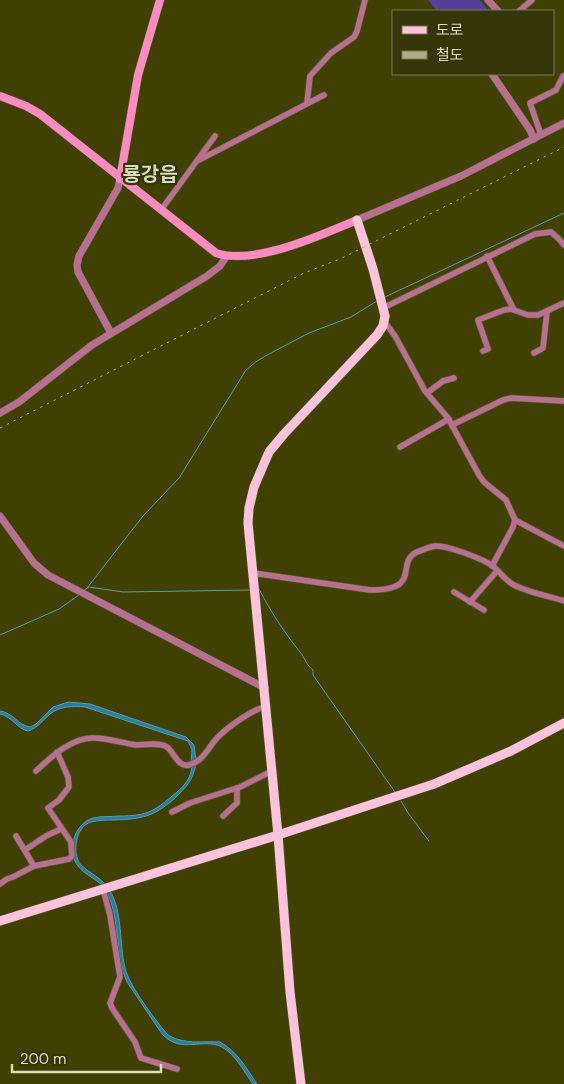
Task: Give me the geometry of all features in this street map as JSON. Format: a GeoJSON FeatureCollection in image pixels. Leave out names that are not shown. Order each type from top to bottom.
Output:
{"type":"FeatureCollection","features":[{"type":"Feature","properties":{"kind":"main road"},"geometry":{"type":"LineString","coordinates":[[120,179],[138,74],[160,0]]}},
{"type":"Feature","properties":{"kind":"main road"},"geometry":{"type":"LineString","coordinates":[[0,96],[26,106],[40,114],[216,253],[237,257],[280,249],[303,242],[356,220],[382,302],[383,326],[377,335],[269,452],[254,487],[249,508],[248,523],[265,688],[290,992],[301,1084]]}},
{"type":"Feature","properties":{"kind":"main road"},"geometry":{"type":"LineString","coordinates":[[0,921],[391,799],[452,777],[511,751],[564,723]]}},
{"type":"Feature","properties":{"kind":"street"},"geometry":{"type":"LineString","coordinates":[[307,104],[310,76],[331,54],[354,37],[365,0]]}},
{"type":"Feature","properties":{"kind":"street"},"geometry":{"type":"LineString","coordinates":[[488,0],[497,10]]}},
{"type":"Feature","properties":{"kind":"street"},"geometry":{"type":"LineString","coordinates":[[520,10],[532,0]]}},
{"type":"Feature","properties":{"kind":"street"},"geometry":{"type":"LineString","coordinates":[[493,75],[530,130],[537,137]]}},
{"type":"Feature","properties":{"kind":"street"},"geometry":{"type":"LineString","coordinates":[[537,137],[530,103],[556,90],[563,76]]}},
{"type":"Feature","properties":{"kind":"street"},"geometry":{"type":"LineString","coordinates":[[199,160],[324,95]]}},
{"type":"Feature","properties":{"kind":"street"},"geometry":{"type":"LineString","coordinates":[[356,220],[461,176],[564,123]]}},
{"type":"Feature","properties":{"kind":"street"},"geometry":{"type":"LineString","coordinates":[[161,210],[215,136]]}},
{"type":"Feature","properties":{"kind":"street"},"geometry":{"type":"LineString","coordinates":[[111,333],[78,272],[77,266],[79,256],[118,188],[120,179]]}},
{"type":"Feature","properties":{"kind":"street"},"geometry":{"type":"LineString","coordinates":[[382,302],[534,234],[551,232],[564,245]]}},
{"type":"Feature","properties":{"kind":"street"},"geometry":{"type":"LineString","coordinates":[[0,413],[19,402],[72,360],[111,333],[207,276],[220,266],[226,256]]}},
{"type":"Feature","properties":{"kind":"street"},"geometry":{"type":"LineString","coordinates":[[487,256],[514,310]]}},
{"type":"Feature","properties":{"kind":"street"},"geometry":{"type":"LineString","coordinates":[[483,351],[488,349],[478,320],[504,310],[538,315],[564,303]]}},
{"type":"Feature","properties":{"kind":"street"},"geometry":{"type":"LineString","coordinates":[[534,353],[543,348],[547,312]]}},
{"type":"Feature","properties":{"kind":"street"},"geometry":{"type":"LineString","coordinates":[[384,321],[395,336],[427,393],[451,422],[484,482],[506,500],[515,520],[564,546]]}},
{"type":"Feature","properties":{"kind":"street"},"geometry":{"type":"LineString","coordinates":[[427,393],[443,381],[454,378]]}},
{"type":"Feature","properties":{"kind":"street"},"geometry":{"type":"LineString","coordinates":[[400,447],[451,422],[503,400],[511,398],[564,400]]}},
{"type":"Feature","properties":{"kind":"street"},"geometry":{"type":"LineString","coordinates":[[0,516],[34,563],[48,575],[265,688]]}},
{"type":"Feature","properties":{"kind":"street"},"geometry":{"type":"LineString","coordinates":[[492,566],[515,520]]}},
{"type":"Feature","properties":{"kind":"street"},"geometry":{"type":"LineString","coordinates":[[253,573],[381,590],[402,583],[412,555],[436,546],[475,557],[492,566],[515,586],[564,601]]}},
{"type":"Feature","properties":{"kind":"street"},"geometry":{"type":"LineString","coordinates":[[470,602],[497,571]]}},
{"type":"Feature","properties":{"kind":"street"},"geometry":{"type":"LineString","coordinates":[[454,592],[484,610]]}},
{"type":"Feature","properties":{"kind":"street"},"geometry":{"type":"LineString","coordinates":[[36,771],[63,748],[86,738],[96,738],[125,744],[164,746],[169,749],[181,764],[186,766],[202,759],[210,745],[221,734],[250,712],[266,706]]}},
{"type":"Feature","properties":{"kind":"street"},"geometry":{"type":"LineString","coordinates":[[0,884],[34,866],[71,858],[72,842],[48,808],[59,800],[69,787],[68,777],[58,752]]}},
{"type":"Feature","properties":{"kind":"street"},"geometry":{"type":"LineString","coordinates":[[172,812],[190,803],[237,788],[272,770]]}},
{"type":"Feature","properties":{"kind":"street"},"geometry":{"type":"LineString","coordinates":[[223,816],[237,803],[237,788]]}},
{"type":"Feature","properties":{"kind":"street"},"geometry":{"type":"LineString","coordinates":[[25,850],[46,836],[61,829]]}},
{"type":"Feature","properties":{"kind":"street"},"geometry":{"type":"LineString","coordinates":[[16,836],[34,866]]}},
{"type":"Feature","properties":{"kind":"street"},"geometry":{"type":"LineString","coordinates":[[106,888],[120,977],[110,1003],[135,1042],[141,1058],[177,1069]]}},
{"type":"Feature","properties":{"kind":"shaded area"},"geometry":{"type":"Polygon","coordinates":[[[428,0],[480,0],[488,10],[436,10],[428,0]]]}},
{"type":"Feature","properties":{"kind":"water"},"geometry":{"type":"Polygon","coordinates":[[[68,702],[90,704],[186,737],[194,745],[196,761],[191,763],[192,750],[188,741],[85,707],[58,709],[38,726],[28,731],[0,714],[0,711],[5,712],[22,724],[30,727],[36,724],[53,707],[68,702]]]}},
{"type":"Feature","properties":{"kind":"water"},"geometry":{"type":"Polygon","coordinates":[[[196,764],[191,780],[186,787],[160,810],[140,818],[97,821],[86,825],[79,834],[76,854],[81,865],[105,884],[102,885],[80,869],[74,860],[72,846],[77,832],[86,821],[99,817],[138,815],[151,811],[183,787],[189,778],[192,766],[196,764]]]}},
{"type":"Feature","properties":{"kind":"water"},"geometry":{"type":"Polygon","coordinates":[[[110,891],[117,909],[125,968],[137,993],[156,1020],[167,1034],[179,1040],[220,1042],[232,1050],[257,1084],[253,1084],[236,1059],[222,1047],[215,1044],[184,1045],[170,1040],[162,1034],[127,982],[123,971],[114,914],[107,892],[110,891]]]}},
{"type":"Feature","properties":{"kind":"waterway"},"geometry":{"type":"LineString","coordinates":[[385,297],[564,213]]}},
{"type":"Feature","properties":{"kind":"waterway"},"geometry":{"type":"LineString","coordinates":[[87,588],[143,516],[179,478],[246,370],[269,354],[309,333],[351,317],[377,301]]}},
{"type":"Feature","properties":{"kind":"waterway"},"geometry":{"type":"LineString","coordinates":[[84,590],[89,587],[123,592],[251,590]]}},
{"type":"Feature","properties":{"kind":"waterway"},"geometry":{"type":"LineString","coordinates":[[257,589],[259,589],[278,622],[313,670],[313,675],[395,792]]}},
{"type":"Feature","properties":{"kind":"waterway"},"geometry":{"type":"LineString","coordinates":[[0,635],[59,609],[79,595]]}},
{"type":"Feature","properties":{"kind":"waterway"},"geometry":{"type":"LineString","coordinates":[[401,801],[429,841]]}},
{"type":"Feature","properties":{"kind":"railway"},"geometry":{"type":"LineString","coordinates":[[0,428],[304,273],[340,259],[564,147]]}},
{"type":"Feature","properties":{"kind":"district","name":"룡강읍"},"geometry":{"type":"Point","coordinates":[150,174]}}]}
